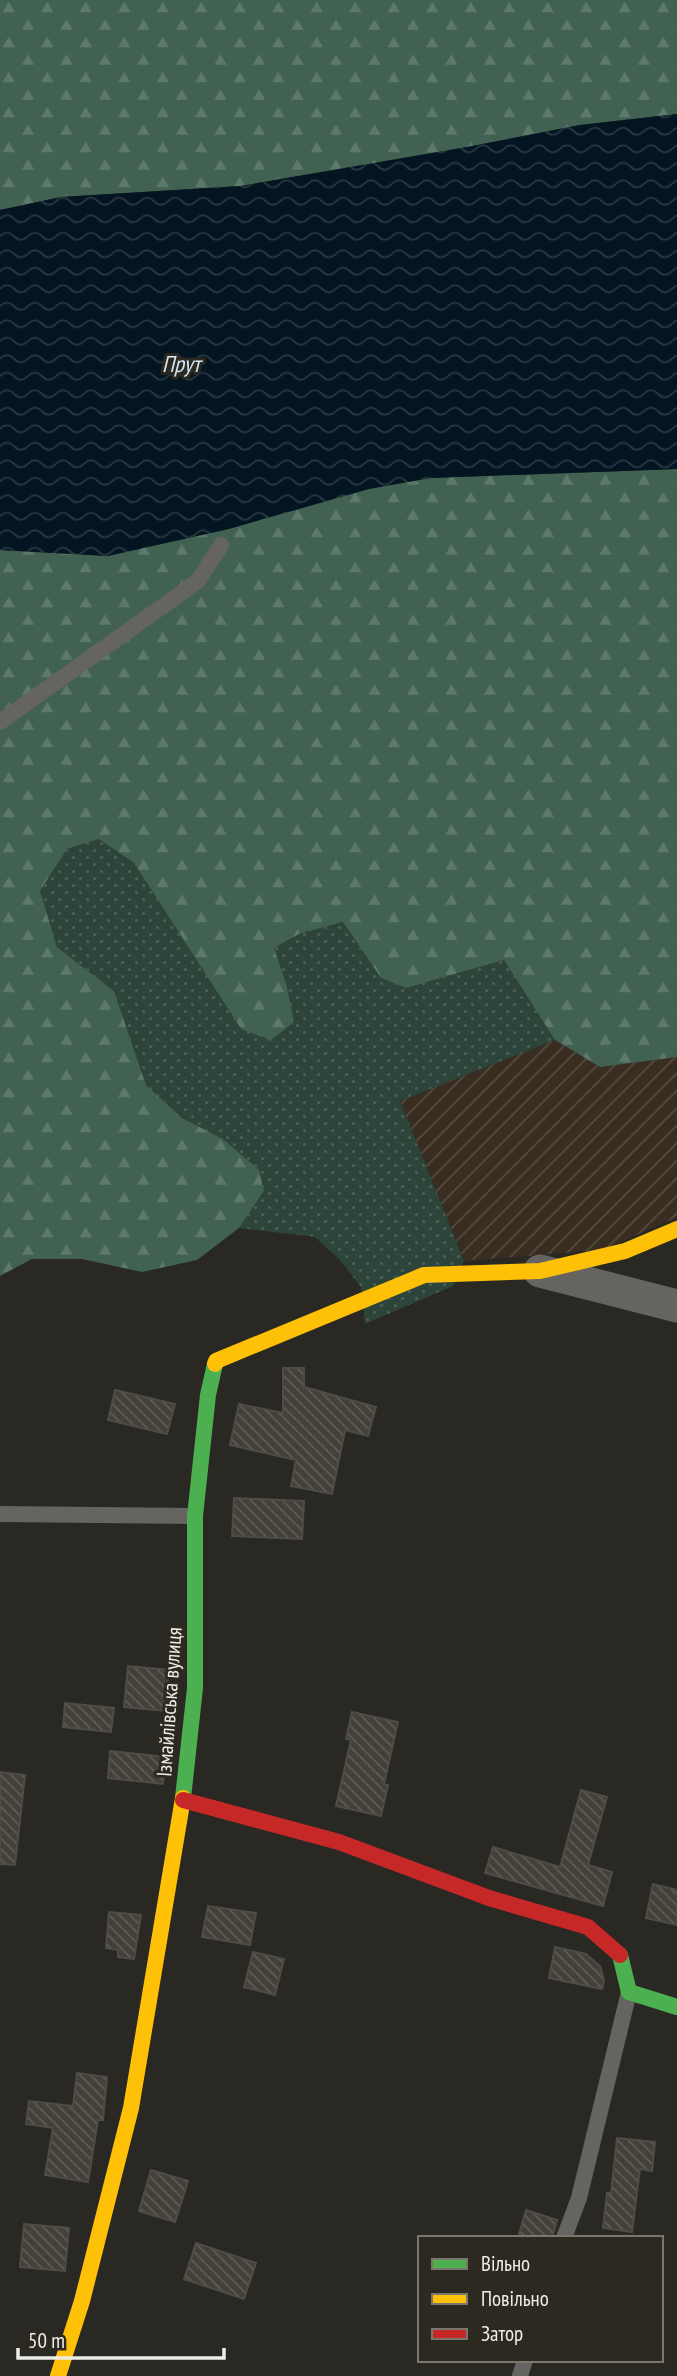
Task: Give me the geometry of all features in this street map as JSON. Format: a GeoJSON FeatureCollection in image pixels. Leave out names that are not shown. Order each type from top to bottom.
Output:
{"type":"FeatureCollection","features":[{"type":"Feature","properties":{"kind":"street"},"geometry":{"type":"LineString","coordinates":[[540,1271],[625,1251],[677,1229]]}},
{"type":"Feature","properties":{"kind":"street"},"geometry":{"type":"LineString","coordinates":[[540,1271],[677,1306]]}},
{"type":"Feature","properties":{"kind":"street","name":"Ізмайлівська вулиця"},"geometry":{"type":"LineString","coordinates":[[58,2376],[82,2301],[131,2108],[183,1800],[195,1688],[195,1516],[208,1395],[216,1360],[424,1275],[540,1271]]}},
{"type":"Feature","properties":{"kind":"street"},"geometry":{"type":"LineString","coordinates":[[183,1800],[339,1842],[489,1898],[588,1927],[620,1954],[629,1992],[677,2007]]}},
{"type":"Feature","properties":{"kind":"lane"},"geometry":{"type":"LineString","coordinates":[[0,722],[198,581],[221,545]]}},
{"type":"Feature","properties":{"kind":"lane"},"geometry":{"type":"LineString","coordinates":[[0,1514],[195,1516]]}},
{"type":"Feature","properties":{"kind":"lane"},"geometry":{"type":"LineString","coordinates":[[566,2236],[579,2198],[629,1992]]}},
{"type":"Feature","properties":{"kind":"shaded area"},"geometry":{"type":"Polygon","coordinates":[[[555,1040],[600,1067],[677,1057],[677,1217],[603,1250],[464,1261],[400,1101],[555,1040]]]}},
{"type":"Feature","properties":{"kind":"green space"},"geometry":{"type":"Polygon","coordinates":[[[0,0],[677,0],[677,114],[580,125],[240,186],[61,197],[0,210],[0,0]]]}},
{"type":"Feature","properties":{"kind":"green space"},"geometry":{"type":"Polygon","coordinates":[[[677,469],[677,1057],[600,1067],[555,1040],[504,960],[406,988],[381,978],[343,922],[299,934],[274,948],[286,983],[294,1022],[271,1040],[241,1029],[134,863],[99,839],[67,849],[40,891],[57,947],[114,991],[146,1085],[182,1118],[223,1139],[259,1170],[264,1191],[239,1228],[197,1260],[142,1272],[82,1259],[32,1259],[0,1276],[0,550],[108,556],[369,488],[431,478],[677,469]]]}},
{"type":"Feature","properties":{"kind":"green space"},"geometry":{"type":"Polygon","coordinates":[[[99,839],[134,863],[241,1029],[286,983],[274,948],[299,934],[343,922],[381,978],[406,988],[504,960],[555,1040],[400,1101],[464,1261],[453,1286],[365,1324],[361,1287],[340,1260],[315,1237],[239,1228],[264,1191],[223,1139],[182,1118],[146,1085],[114,991],[57,947],[40,891],[67,849],[99,839]]]}},
{"type":"Feature","properties":{"kind":"water","name":"Прут"},"geometry":{"type":"Polygon","coordinates":[[[677,114],[677,469],[431,478],[369,489],[229,529],[108,556],[0,550],[0,210],[61,197],[241,186],[580,125],[677,114]]]}},
{"type":"Feature","properties":{"kind":"building"},"geometry":{"type":"Polygon","coordinates":[[[283,1368],[304,1368],[304,1387],[376,1407],[368,1436],[345,1430],[332,1494],[291,1486],[296,1460],[230,1445],[239,1404],[283,1413],[283,1368]]]}},
{"type":"Feature","properties":{"kind":"building"},"geometry":{"type":"Polygon","coordinates":[[[115,1390],[175,1404],[167,1434],[108,1420],[115,1390]]]}},
{"type":"Feature","properties":{"kind":"building"},"geometry":{"type":"Polygon","coordinates":[[[234,1498],[304,1501],[302,1539],[232,1536],[234,1498]]]}},
{"type":"Feature","properties":{"kind":"building"},"geometry":{"type":"Polygon","coordinates":[[[128,1666],[169,1670],[166,1711],[124,1707],[128,1666]]]}},
{"type":"Feature","properties":{"kind":"building"},"geometry":{"type":"Polygon","coordinates":[[[65,1703],[114,1708],[111,1732],[63,1727],[65,1703]]]}},
{"type":"Feature","properties":{"kind":"building"},"geometry":{"type":"Polygon","coordinates":[[[352,1712],[398,1722],[384,1784],[388,1785],[381,1816],[336,1806],[351,1740],[346,1739],[352,1712]]]}},
{"type":"Feature","properties":{"kind":"building"},"geometry":{"type":"Polygon","coordinates":[[[110,1751],[166,1757],[163,1784],[108,1778],[110,1751]]]}},
{"type":"Feature","properties":{"kind":"building"},"geometry":{"type":"Polygon","coordinates":[[[0,1772],[25,1775],[15,1865],[0,1864],[0,1772]]]}},
{"type":"Feature","properties":{"kind":"building"},"geometry":{"type":"Polygon","coordinates":[[[581,1790],[607,1797],[588,1865],[612,1872],[603,1906],[485,1873],[493,1847],[560,1867],[581,1790]]]}},
{"type":"Feature","properties":{"kind":"building"},"geometry":{"type":"Polygon","coordinates":[[[653,1884],[677,1890],[677,1925],[646,1918],[653,1884]]]}},
{"type":"Feature","properties":{"kind":"building"},"geometry":{"type":"Polygon","coordinates":[[[208,1906],[256,1913],[250,1945],[202,1937],[208,1906]]]}},
{"type":"Feature","properties":{"kind":"building"},"geometry":{"type":"Polygon","coordinates":[[[109,1912],[141,1915],[134,1959],[118,1957],[118,1950],[106,1948],[109,1912]]]}},
{"type":"Feature","properties":{"kind":"building"},"geometry":{"type":"Polygon","coordinates":[[[555,1947],[586,1954],[600,1966],[604,1981],[602,1989],[549,1978],[555,1947]]]}},
{"type":"Feature","properties":{"kind":"building"},"geometry":{"type":"Polygon","coordinates":[[[253,1952],[284,1959],[275,1995],[244,1987],[253,1952]]]}},
{"type":"Feature","properties":{"kind":"building"},"geometry":{"type":"Polygon","coordinates":[[[77,2073],[107,2077],[103,2120],[98,2120],[88,2182],[45,2175],[53,2128],[26,2124],[29,2101],[73,2106],[77,2073]]]}},
{"type":"Feature","properties":{"kind":"building"},"geometry":{"type":"Polygon","coordinates":[[[617,2138],[655,2142],[652,2171],[640,2169],[632,2232],[603,2228],[607,2193],[611,2193],[617,2138]]]}},
{"type":"Feature","properties":{"kind":"building"},"geometry":{"type":"Polygon","coordinates":[[[151,2170],[188,2181],[175,2222],[139,2211],[151,2170]]]}},
{"type":"Feature","properties":{"kind":"building"},"geometry":{"type":"Polygon","coordinates":[[[526,2210],[557,2220],[553,2236],[519,2236],[526,2210]]]}},
{"type":"Feature","properties":{"kind":"building"},"geometry":{"type":"Polygon","coordinates":[[[24,2224],[69,2228],[65,2271],[20,2267],[24,2224]]]}},
{"type":"Feature","properties":{"kind":"building"},"geometry":{"type":"Polygon","coordinates":[[[196,2243],[256,2263],[244,2299],[184,2279],[196,2243]]]}},
{"type":"Feature","properties":{"kind":"traffic: fast"},"geometry":{"type":"LineString","coordinates":[[183,1798],[195,1688],[195,1516],[208,1395],[215,1364]]}},
{"type":"Feature","properties":{"kind":"traffic: fast"},"geometry":{"type":"LineString","coordinates":[[620,1955],[629,1992],[677,2007]]}},
{"type":"Feature","properties":{"kind":"traffic: slow"},"geometry":{"type":"LineString","coordinates":[[215,1364],[216,1361],[424,1275],[540,1271],[625,1251],[677,1229]]}},
{"type":"Feature","properties":{"kind":"traffic: slow"},"geometry":{"type":"LineString","coordinates":[[58,2376],[82,2301],[131,2108],[183,1798]]}},
{"type":"Feature","properties":{"kind":"traffic: jam"},"geometry":{"type":"LineString","coordinates":[[183,1800],[339,1842],[489,1898],[588,1927],[620,1955]]}}]}
